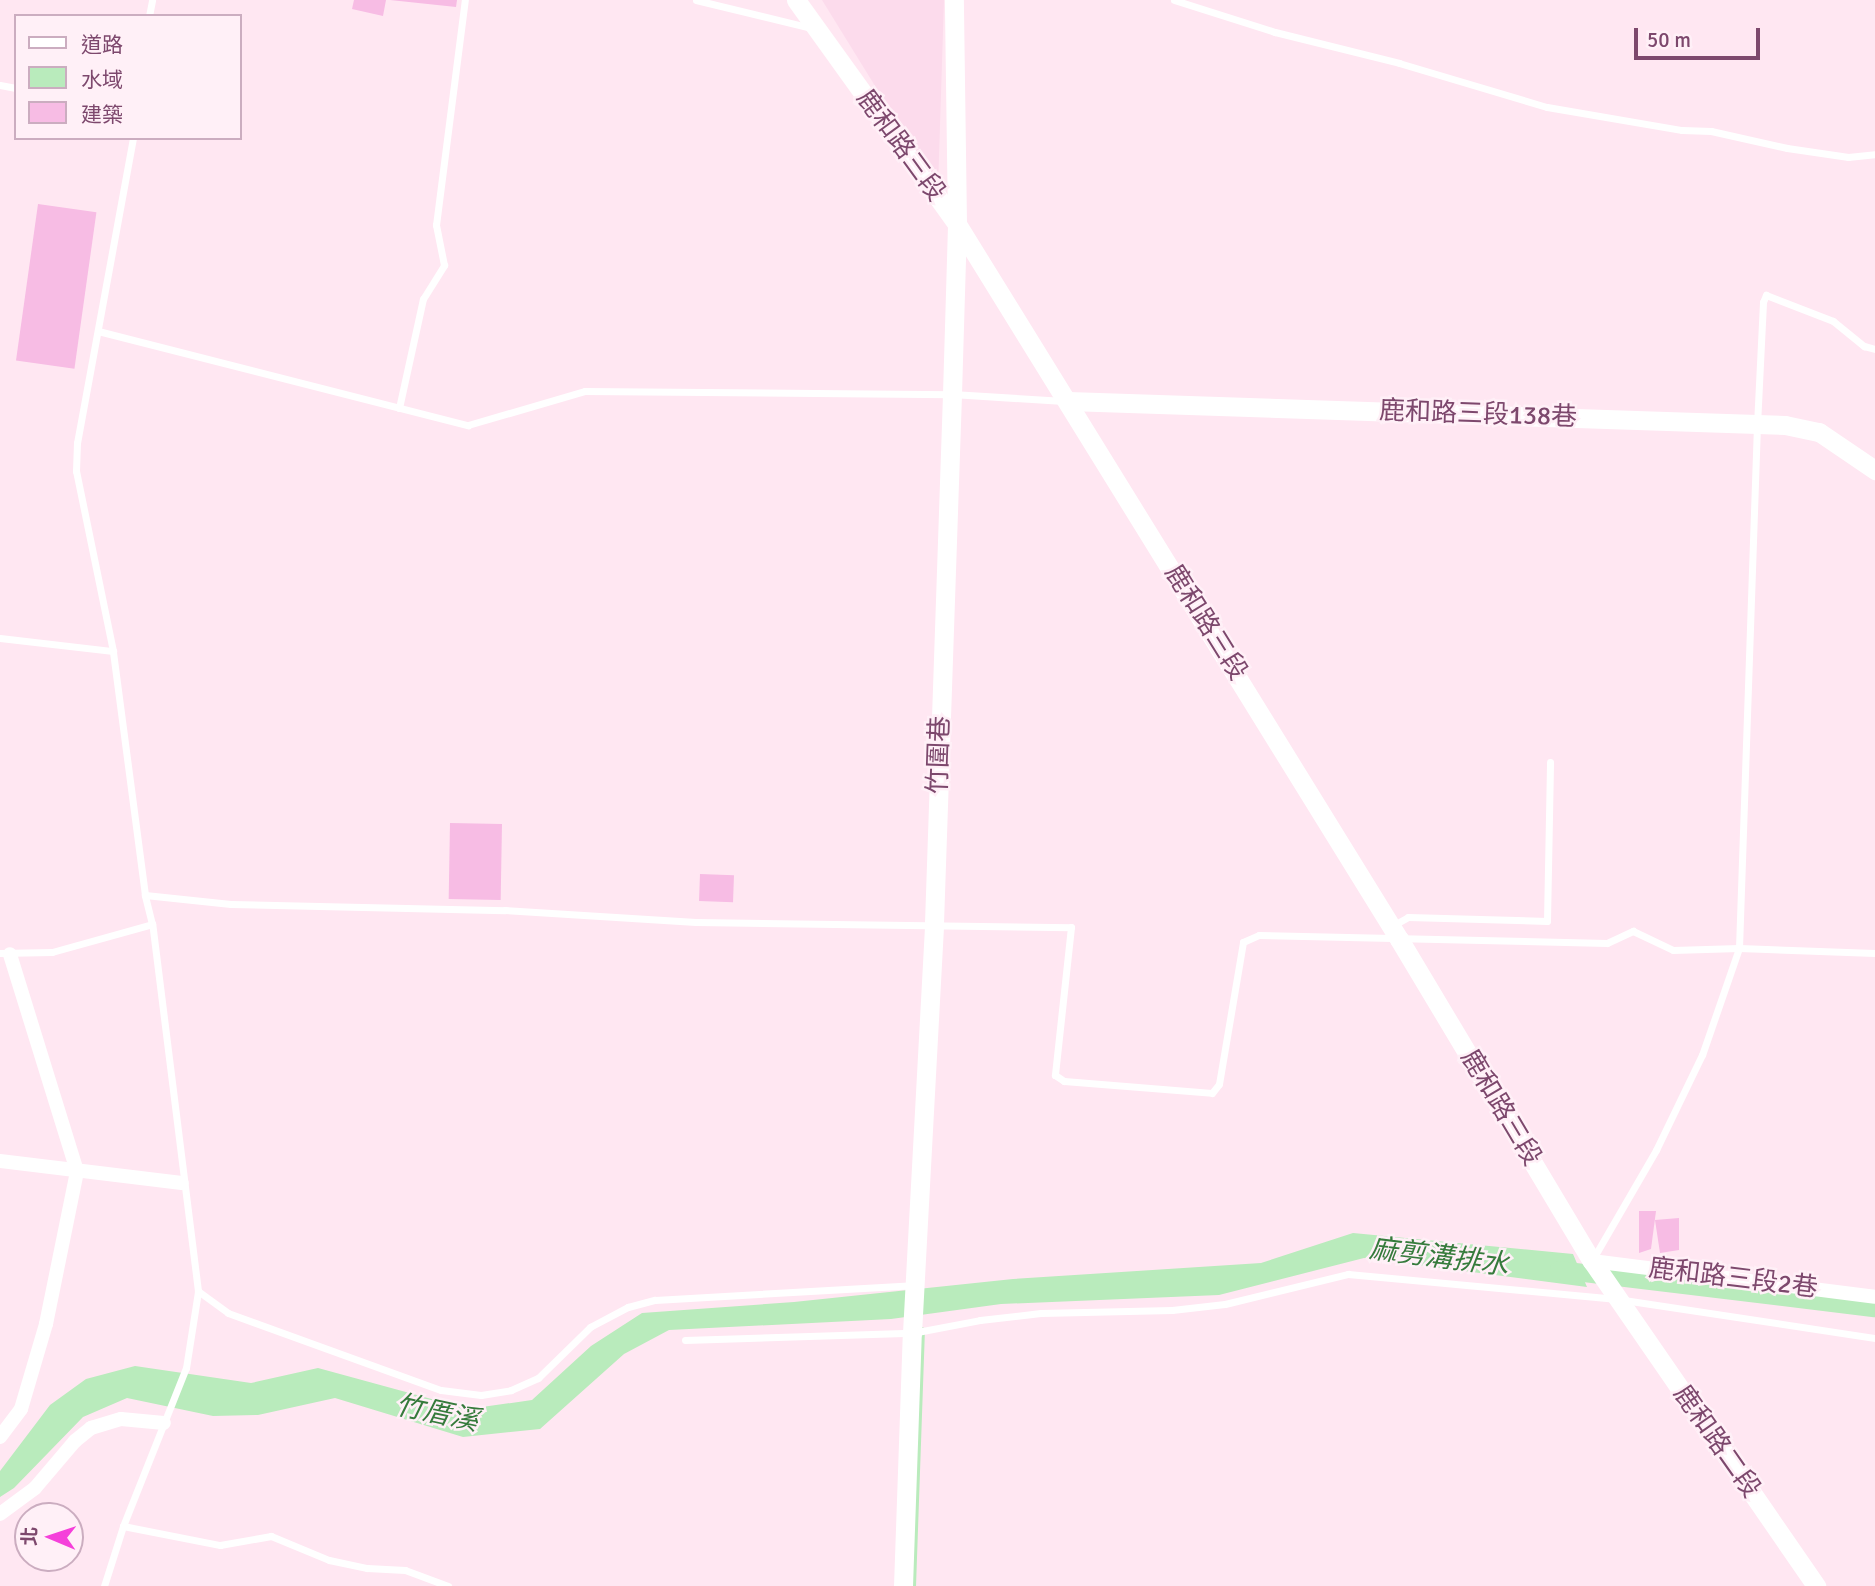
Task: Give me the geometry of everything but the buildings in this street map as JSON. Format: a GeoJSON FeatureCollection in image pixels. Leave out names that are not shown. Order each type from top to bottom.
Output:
{"type":"FeatureCollection","features":[{"type":"Feature","properties":{"kind":"street","name":"鹿和路三段"},"geometry":{"type":"LineString","coordinates":[[796,0],[957,224],[1395,933],[1617,1299]]}},
{"type":"Feature","properties":{"kind":"street","name":"竹圍巷"},"geometry":{"type":"LineString","coordinates":[[903,1586],[914,1285],[934,923],[952,394],[957,224],[954,0]]}},
{"type":"Feature","properties":{"kind":"street","name":"鹿和路三段138巷"},"geometry":{"type":"LineString","coordinates":[[1068,401],[1800,427],[1819,432],[1875,470]]}},
{"type":"Feature","properties":{"kind":"street"},"geometry":{"type":"LineString","coordinates":[[0,1437],[21,1409],[46,1324],[77,1171],[5,954]]}},
{"type":"Feature","properties":{"kind":"street"},"geometry":{"type":"LineString","coordinates":[[0,1161],[182,1183]]}},
{"type":"Feature","properties":{"kind":"street","name":"鹿和路三段2巷"},"geometry":{"type":"LineString","coordinates":[[1592,1261],[1875,1297]]}},
{"type":"Feature","properties":{"kind":"street","name":"鹿和路二段"},"geometry":{"type":"LineString","coordinates":[[1617,1299],[1816,1586]]}},
{"type":"Feature","properties":{"kind":"street"},"geometry":{"type":"LineString","coordinates":[[0,1514],[34,1488],[75,1441],[91,1428],[121,1419],[164,1423]]}},
{"type":"Feature","properties":{"kind":"lane"},"geometry":{"type":"LineString","coordinates":[[399,408],[424,299],[444,265],[436,225],[465,0]]}},
{"type":"Feature","properties":{"kind":"lane"},"geometry":{"type":"LineString","coordinates":[[696,0],[815,29]]}},
{"type":"Feature","properties":{"kind":"lane"},"geometry":{"type":"LineString","coordinates":[[1174,0],[1275,32],[1399,63],[1548,107],[1682,130],[1711,131],[1787,148],[1848,156],[1875,154]]}},
{"type":"Feature","properties":{"kind":"lane"},"geometry":{"type":"LineString","coordinates":[[104,1586],[123,1526],[186,1368],[198,1292],[182,1183],[152,924],[145,895],[113,651],[76,471],[77,443],[133,140]]}},
{"type":"Feature","properties":{"kind":"lane"},"geometry":{"type":"LineString","coordinates":[[1592,1261],[1656,1150],[1702,1055],[1739,948],[1757,425],[1763,302],[1766,295],[1833,321],[1864,346],[1875,349]]}},
{"type":"Feature","properties":{"kind":"lane"},"geometry":{"type":"LineString","coordinates":[[98,331],[468,425],[585,391],[952,394],[1068,401]]}},
{"type":"Feature","properties":{"kind":"lane"},"geometry":{"type":"LineString","coordinates":[[0,638],[113,651]]}},
{"type":"Feature","properties":{"kind":"lane"},"geometry":{"type":"LineString","coordinates":[[1395,933],[1408,917],[1547,921],[1550,762]]}},
{"type":"Feature","properties":{"kind":"lane"},"geometry":{"type":"LineString","coordinates":[[145,895],[231,904],[505,909],[696,922],[934,923],[1071,927],[1055,1074],[1063,1081],[1212,1093],[1219,1084],[1243,942],[1259,935],[1395,933],[1607,943],[1633,931],[1673,950],[1739,948],[1875,953]]}},
{"type":"Feature","properties":{"kind":"lane"},"geometry":{"type":"LineString","coordinates":[[5,954],[52,951],[152,924]]}},
{"type":"Feature","properties":{"kind":"lane"},"geometry":{"type":"LineString","coordinates":[[685,1340],[912,1333],[980,1320],[1041,1313],[1172,1310],[1225,1304],[1348,1274],[1617,1299],[1875,1338]]}},
{"type":"Feature","properties":{"kind":"lane"},"geometry":{"type":"LineString","coordinates":[[198,1292],[228,1313],[442,1391],[481,1395],[511,1390],[531,1381],[590,1327],[628,1307],[655,1300],[914,1285]]}},
{"type":"Feature","properties":{"kind":"lane"},"geometry":{"type":"LineString","coordinates":[[123,1526],[220,1545],[271,1536],[329,1560],[367,1568],[405,1570],[447,1586]]}},
{"type":"Feature","properties":{"kind":"shaded area"},"geometry":{"type":"Polygon","coordinates":[[[822,0],[944,0],[938,188],[822,0]]]}},
{"type":"Feature","properties":{"kind":"water","name":"竹厝溪"},"geometry":{"type":"Polygon","coordinates":[[[1353,1233],[1573,1254],[1587,1287],[1364,1258],[1219,1295],[1001,1304],[891,1319],[669,1330],[624,1354],[540,1429],[463,1437],[335,1398],[258,1415],[213,1416],[127,1398],[83,1417],[14,1488],[0,1497],[0,1471],[50,1405],[86,1379],[135,1366],[251,1383],[318,1368],[468,1409],[532,1400],[591,1346],[642,1313],[794,1302],[1013,1279],[1261,1263],[1353,1233]]]}},
{"type":"Feature","properties":{"kind":"waterway","name":"麻剪溝排水"},"geometry":{"type":"LineString","coordinates":[[1559,1270],[1875,1308]]}},
{"type":"Feature","properties":{"kind":"waterway"},"geometry":{"type":"LineString","coordinates":[[913,1586],[922,1329]]}}]}
